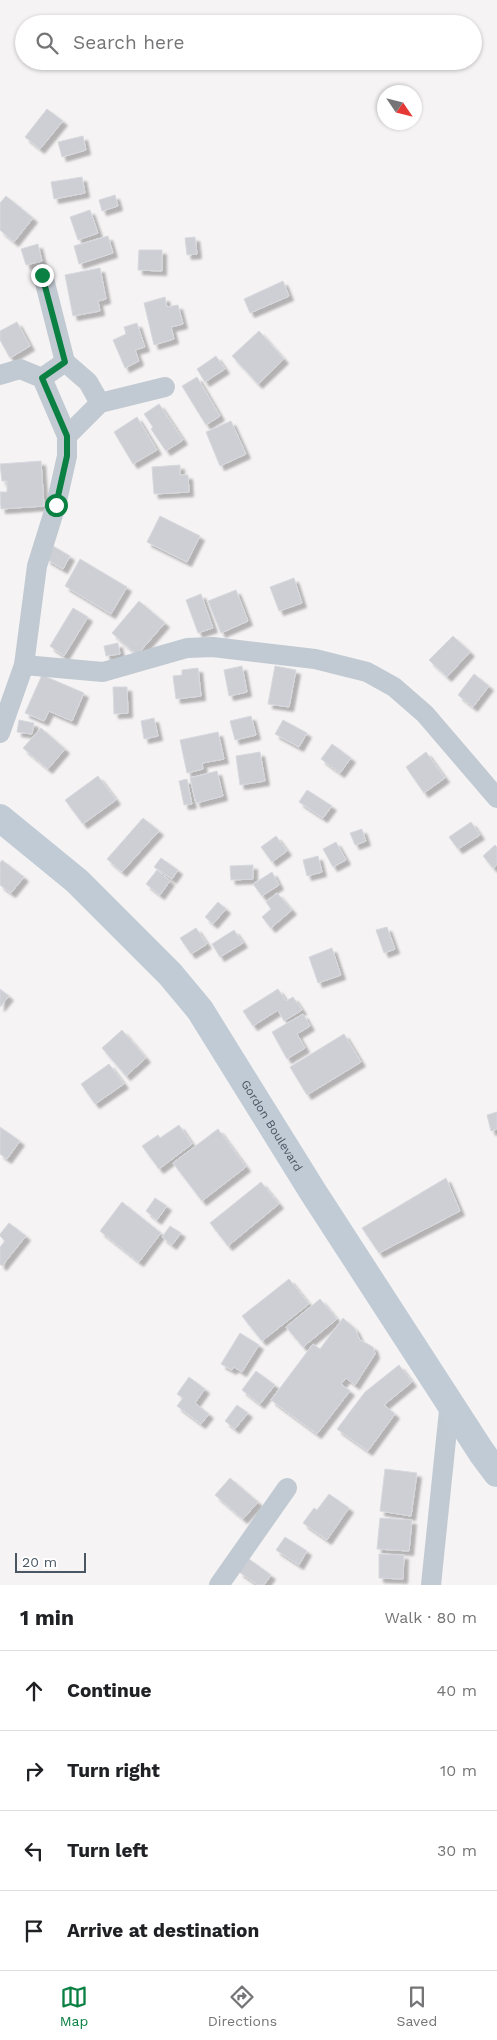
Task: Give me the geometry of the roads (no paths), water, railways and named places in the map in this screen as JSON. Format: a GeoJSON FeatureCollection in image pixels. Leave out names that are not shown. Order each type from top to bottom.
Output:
{"type":"FeatureCollection","features":[{"type":"Feature","properties":{"kind":"street"},"geometry":{"type":"LineString","coordinates":[[42,275],[65,362],[88,382],[100,403]]}},
{"type":"Feature","properties":{"kind":"street"},"geometry":{"type":"LineString","coordinates":[[42,378],[65,362]]}},
{"type":"Feature","properties":{"kind":"street"},"geometry":{"type":"LineString","coordinates":[[0,375],[20,369],[42,378],[67,436],[67,456],[56,505],[37,566],[24,665],[0,733]]}},
{"type":"Feature","properties":{"kind":"street"},"geometry":{"type":"LineString","coordinates":[[67,436],[100,403],[164,388]]}},
{"type":"Feature","properties":{"kind":"street"},"geometry":{"type":"LineString","coordinates":[[24,665],[103,672],[187,648],[213,647],[315,659],[367,672],[394,687],[425,714],[497,798]]}},
{"type":"Feature","properties":{"kind":"street","name":"Gordon Boulevard"},"geometry":{"type":"LineString","coordinates":[[0,818],[77,881],[170,974],[200,1010],[313,1192],[482,1453],[497,1473]]}},
{"type":"Feature","properties":{"kind":"street"},"geometry":{"type":"LineString","coordinates":[[430,1585],[450,1401]]}},
{"type":"Feature","properties":{"kind":"street"},"geometry":{"type":"LineString","coordinates":[[218,1585],[287,1488]]}}]}
